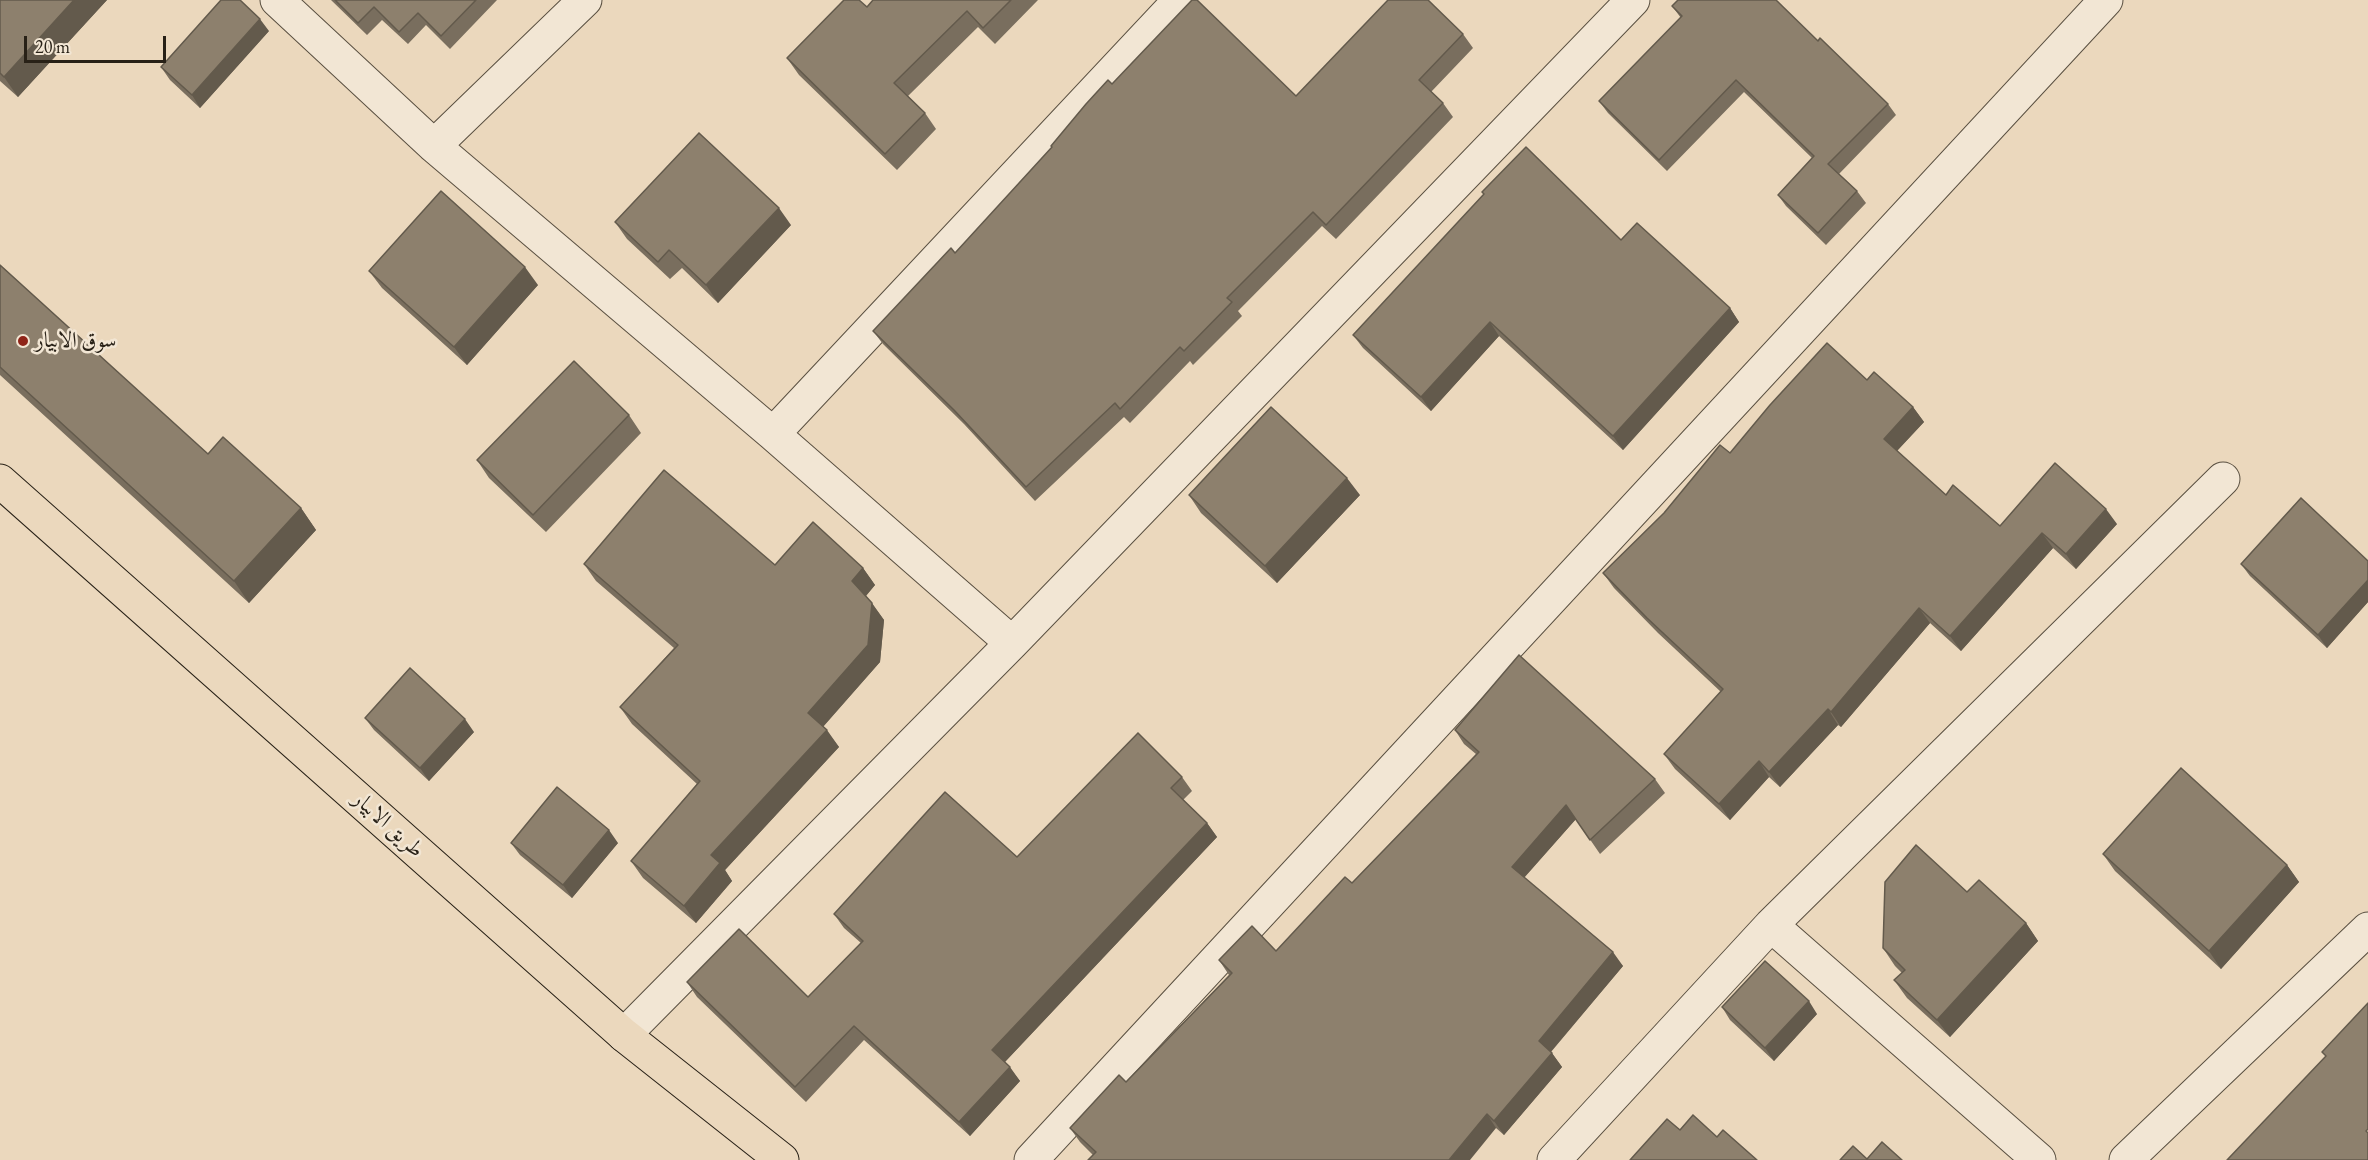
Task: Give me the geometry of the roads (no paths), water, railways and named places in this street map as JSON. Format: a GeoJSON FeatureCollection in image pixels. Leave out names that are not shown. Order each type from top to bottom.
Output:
{"type":"FeatureCollection","features":[{"type":"Feature","properties":{"kind":"main road","name":"طريق الابيار"},"geometry":{"type":"LineString","coordinates":[[0,481],[624,1035],[782,1160]]}},
{"type":"Feature","properties":{"kind":"street"},"geometry":{"type":"LineString","coordinates":[[277,0],[434,146],[773,434],[1012,643]]}},
{"type":"Feature","properties":{"kind":"street"},"geometry":{"type":"LineString","coordinates":[[434,146],[585,0]]}},
{"type":"Feature","properties":{"kind":"street"},"geometry":{"type":"LineString","coordinates":[[773,434],[1180,0]]}},
{"type":"Feature","properties":{"kind":"street"},"geometry":{"type":"LineString","coordinates":[[624,1035],[1012,643],[1633,0]]}},
{"type":"Feature","properties":{"kind":"street"},"geometry":{"type":"LineString","coordinates":[[1031,1160],[2106,0]]}},
{"type":"Feature","properties":{"kind":"street"},"geometry":{"type":"LineString","coordinates":[[1554,1160],[1771,925],[2223,480]]}},
{"type":"Feature","properties":{"kind":"street"},"geometry":{"type":"LineString","coordinates":[[1771,925],[2039,1160]]}},
{"type":"Feature","properties":{"kind":"street"},"geometry":{"type":"LineString","coordinates":[[2126,1160],[2368,929]]}},
{"type":"Feature","properties":{"kind":"place","name":"سوق الابيار"},"geometry":{"type":"Point","coordinates":[23,341]}}]}
